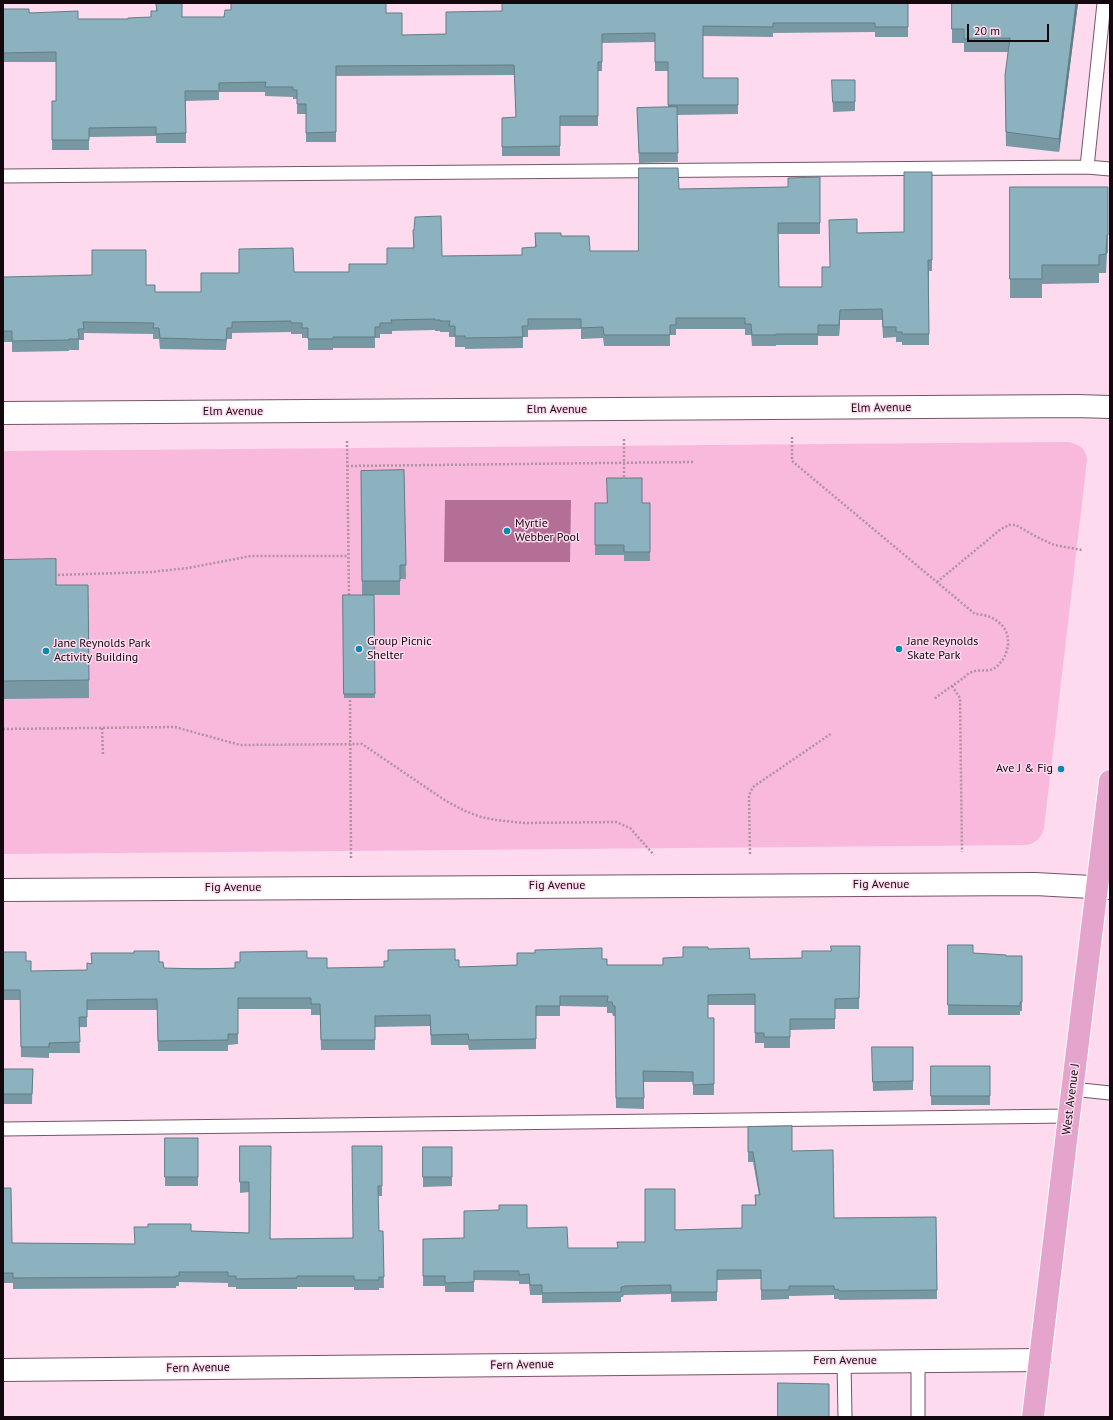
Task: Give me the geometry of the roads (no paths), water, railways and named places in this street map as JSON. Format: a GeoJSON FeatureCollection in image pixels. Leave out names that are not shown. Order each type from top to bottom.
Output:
{"type":"FeatureCollection","features":[{"type":"Feature","properties":{"kind":"main road","name":"West Avenue J"},"geometry":{"type":"LineString","coordinates":[[1033,1417],[1072,1089],[1104,887],[1110,781]]}},
{"type":"Feature","properties":{"kind":"street","name":"Elm Avenue"},"geometry":{"type":"LineString","coordinates":[[3,413],[1110,407]]}},
{"type":"Feature","properties":{"kind":"street","name":"Fig Avenue"},"geometry":{"type":"LineString","coordinates":[[3,890],[1027,884],[1104,887]]}},
{"type":"Feature","properties":{"kind":"street","name":"Fern Avenue"},"geometry":{"type":"LineString","coordinates":[[3,1370],[1040,1360]]}},
{"type":"Feature","properties":{"kind":"lane"},"geometry":{"type":"LineString","coordinates":[[1087,167],[1104,3]]}},
{"type":"Feature","properties":{"kind":"lane"},"geometry":{"type":"LineString","coordinates":[[3,176],[1087,167],[1110,169]]}},
{"type":"Feature","properties":{"kind":"lane"},"geometry":{"type":"LineString","coordinates":[[1072,1089],[1110,1093]]}},
{"type":"Feature","properties":{"kind":"lane"},"geometry":{"type":"LineString","coordinates":[[3,1129],[1069,1116]]}},
{"type":"Feature","properties":{"kind":"lane"},"geometry":{"type":"LineString","coordinates":[[844,1361],[845,1417]]}},
{"type":"Feature","properties":{"kind":"lane"},"geometry":{"type":"LineString","coordinates":[[918,1361],[918,1417]]}},
{"type":"Feature","properties":{"kind":"place","name":"Myrtie Webber Pool"},"geometry":{"type":"Point","coordinates":[507,531]}},
{"type":"Feature","properties":{"kind":"place","name":"Group Picnic Shelter"},"geometry":{"type":"Point","coordinates":[359,649]}},
{"type":"Feature","properties":{"kind":"place","name":"Jane Reynolds Skate Park"},"geometry":{"type":"Point","coordinates":[899,649]}},
{"type":"Feature","properties":{"kind":"place","name":"Jane Reynolds Park Activity Building"},"geometry":{"type":"Point","coordinates":[46,651]}},
{"type":"Feature","properties":{"kind":"place","name":"Ave J & Fig"},"geometry":{"type":"Point","coordinates":[1061,769]}}]}
